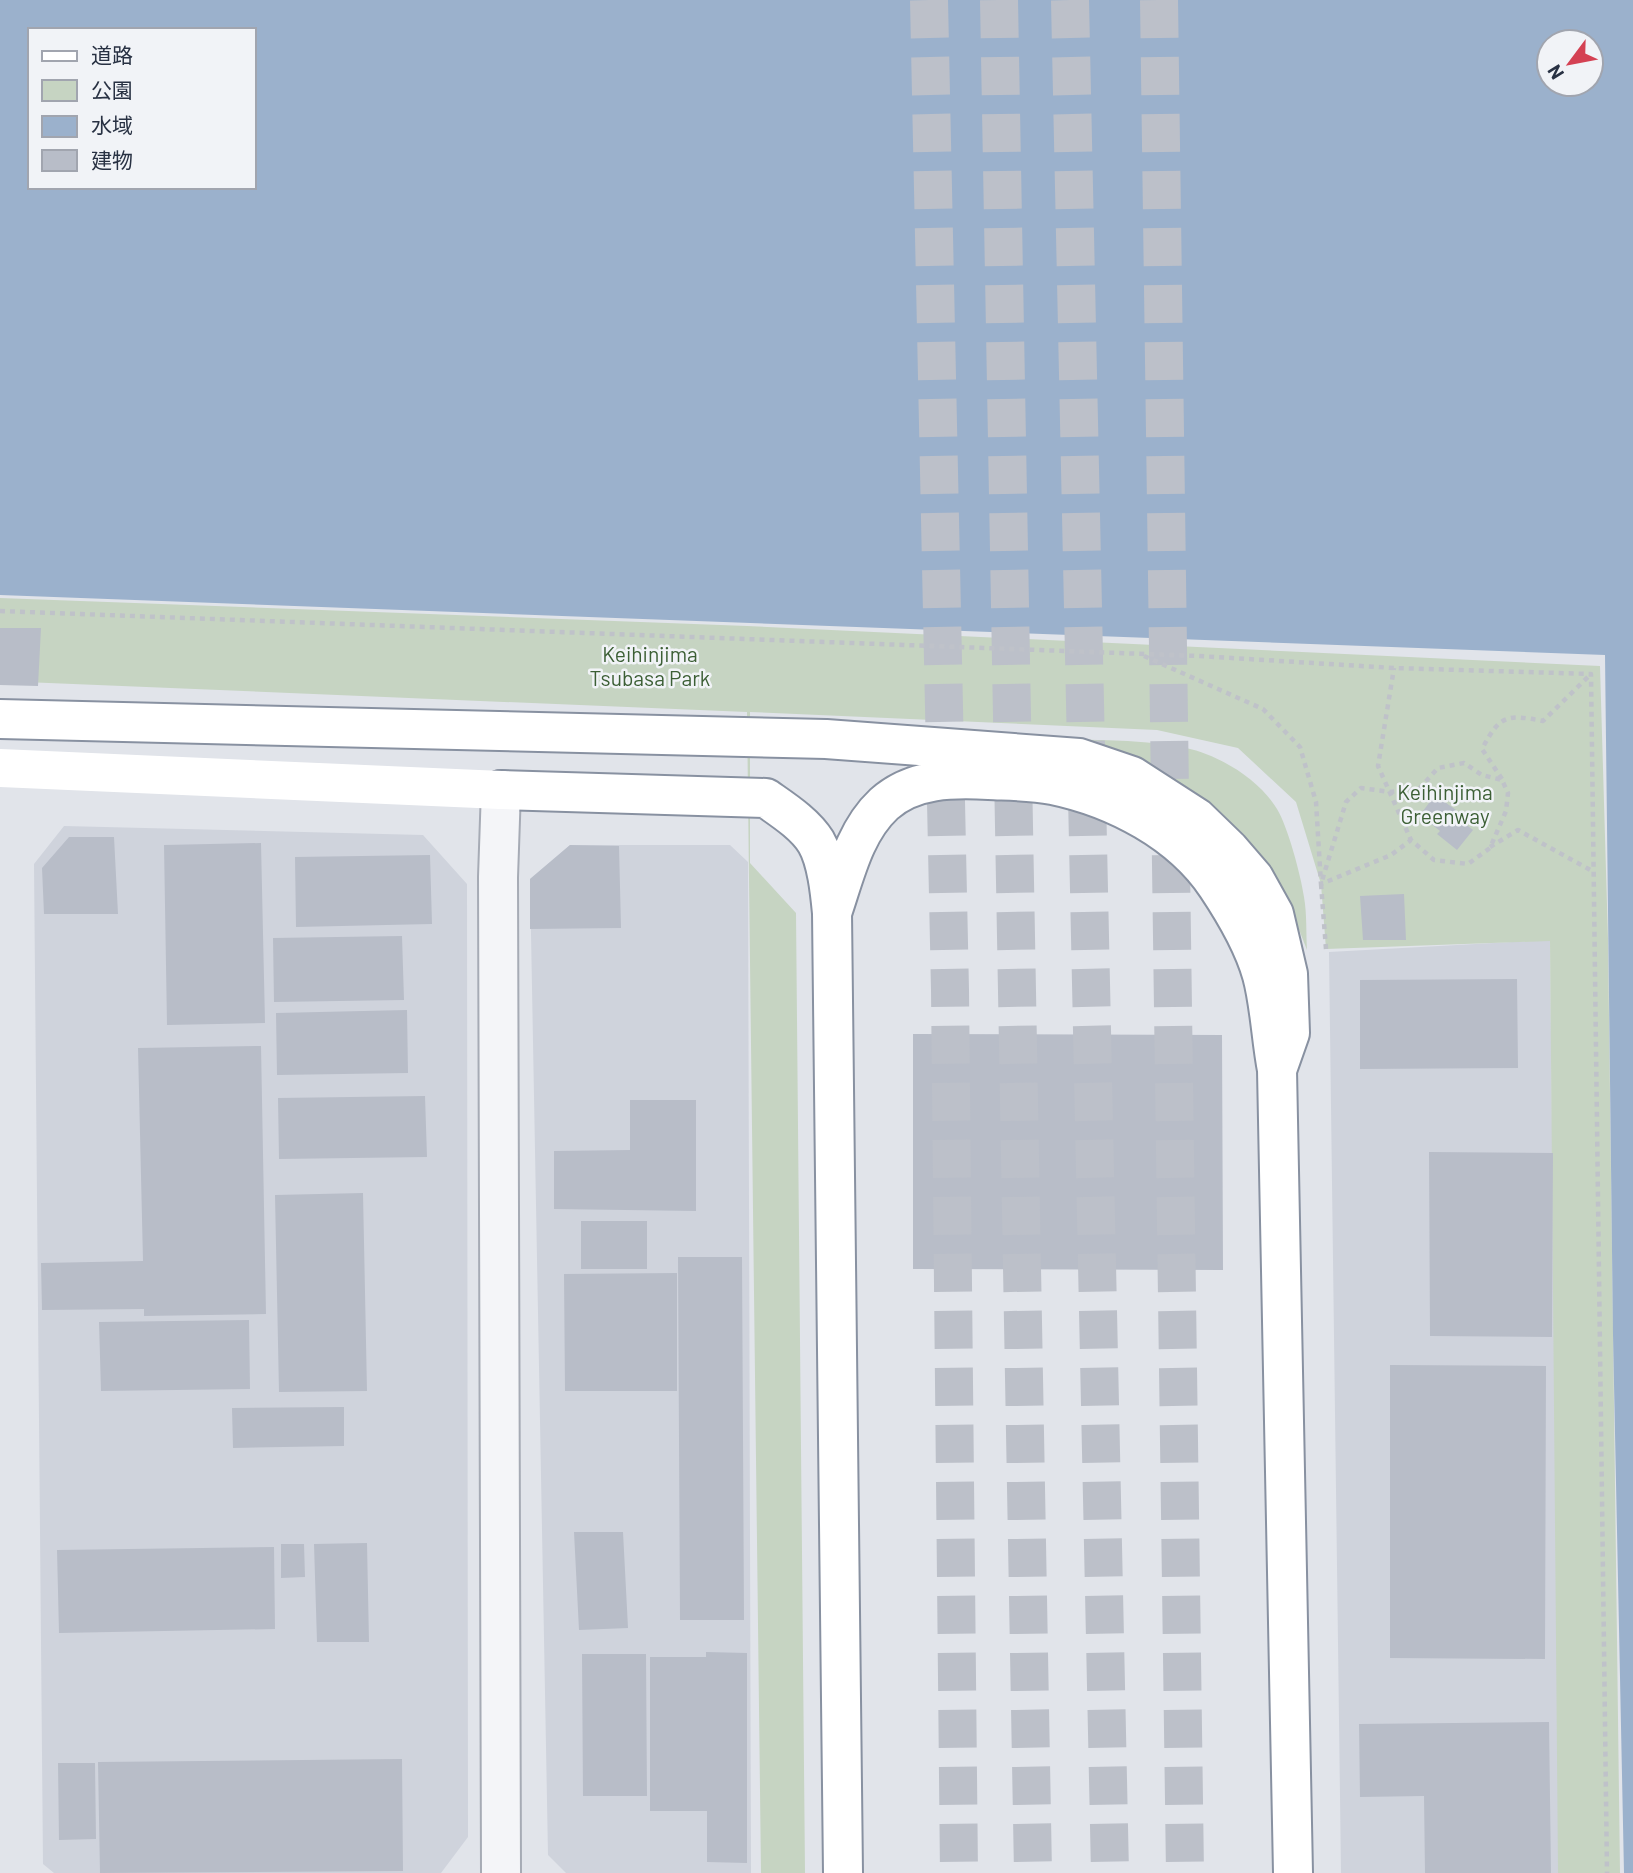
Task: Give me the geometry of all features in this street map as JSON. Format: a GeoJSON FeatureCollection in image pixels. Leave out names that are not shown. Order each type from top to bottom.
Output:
{"type":"FeatureCollection","features":[{"type":"Feature","properties":{"kind":"main road"},"geometry":{"type":"LineString","coordinates":[[0,719],[826,739],[1079,758],[1132,776],[1197,818],[1254,878],[1273,914],[1288,974],[1290,1033],[1277,1069]]}},
{"type":"Feature","properties":{"kind":"main road"},"geometry":{"type":"LineString","coordinates":[[0,768],[501,790],[766,798],[789,814],[816,843],[830,885],[832,913],[843,1873]]}},
{"type":"Feature","properties":{"kind":"main road"},"geometry":{"type":"LineString","coordinates":[[832,913],[863,828],[885,803],[907,788],[945,779],[1025,782],[1053,785],[1108,802],[1138,816],[1187,851],[1215,884],[1244,931],[1262,976],[1277,1069],[1293,1873]]}},
{"type":"Feature","properties":{"kind":"street"},"geometry":{"type":"LineString","coordinates":[[501,790],[498,877],[502,1873]]}},
{"type":"Feature","properties":{"kind":"path"},"geometry":{"type":"LineString","coordinates":[[0,611],[1591,674]]}},
{"type":"Feature","properties":{"kind":"path"},"geometry":{"type":"LineString","coordinates":[[1140,655],[1263,709],[1300,747],[1317,802],[1326,949]]}},
{"type":"Feature","properties":{"kind":"path"},"geometry":{"type":"LineString","coordinates":[[1394,668],[1378,766],[1411,840],[1434,860],[1468,864],[1518,830],[1594,872]]}},
{"type":"Feature","properties":{"kind":"path"},"geometry":{"type":"LineString","coordinates":[[1490,848],[1506,811],[1508,793],[1482,749],[1494,726],[1515,715],[1543,721],[1591,674]]}},
{"type":"Feature","properties":{"kind":"path"},"geometry":{"type":"LineString","coordinates":[[1591,674],[1607,1873]]}},
{"type":"Feature","properties":{"kind":"path"},"geometry":{"type":"LineString","coordinates":[[1321,884],[1346,802],[1362,788],[1390,792],[1419,789],[1438,768],[1464,763],[1482,775],[1502,780]]}},
{"type":"Feature","properties":{"kind":"path"},"geometry":{"type":"LineString","coordinates":[[1321,884],[1391,855],[1411,840]]}},
{"type":"Feature","properties":{"kind":"shaded area"},"geometry":{"type":"Polygon","coordinates":[[[64,826],[423,835],[467,884],[468,1837],[441,1873],[54,1873],[43,1864],[34,864],[64,826]]]}},
{"type":"Feature","properties":{"kind":"shaded area"},"geometry":{"type":"Polygon","coordinates":[[[570,845],[730,845],[748,862],[751,1873],[566,1873],[548,1855],[530,879],[570,845]]]}},
{"type":"Feature","properties":{"kind":"shaded area"},"geometry":{"type":"Polygon","coordinates":[[[1550,940],[1560,1873],[1341,1873],[1329,952],[1550,940]]]}},
{"type":"Feature","properties":{"kind":"green space","name":"Keihinjima Greenway"},"geometry":{"type":"Polygon","coordinates":[[[0,598],[747,626],[1600,666],[1608,939],[1620,1873],[1558,1873],[1550,941],[1326,949],[1321,884],[1296,802],[1238,748],[1157,730],[750,712],[750,863],[796,913],[805,1873],[761,1873],[747,712],[0,681],[0,598]]]}},
{"type":"Feature","properties":{"kind":"green space"},"geometry":{"type":"Polygon","coordinates":[[[1030,739],[1128,741],[1186,748],[1225,762],[1249,778],[1277,809],[1290,839],[1304,897],[1307,950],[1289,904],[1030,739]]]}},
{"type":"Feature","properties":{"kind":"water"},"geometry":{"type":"Polygon","coordinates":[[[0,0],[1633,0],[1633,1873],[1624,1873],[1613,1335],[1605,655],[0,595],[0,0]]]}},
{"type":"Feature","properties":{"kind":"building"},"geometry":{"type":"Polygon","coordinates":[[[0,628],[41,628],[38,686],[0,685],[0,628]]]}},
{"type":"Feature","properties":{"kind":"building"},"geometry":{"type":"Polygon","coordinates":[[[1435,795],[1456,810],[1453,814],[1473,830],[1457,850],[1437,834],[1440,831],[1420,815],[1435,795]]]}},
{"type":"Feature","properties":{"kind":"building"},"geometry":{"type":"Polygon","coordinates":[[[69,837],[114,837],[118,914],[44,914],[42,868],[69,837]]]}},
{"type":"Feature","properties":{"kind":"building"},"geometry":{"type":"Polygon","coordinates":[[[261,843],[265,1023],[167,1025],[164,845],[261,843]]]}},
{"type":"Feature","properties":{"kind":"building"},"geometry":{"type":"Polygon","coordinates":[[[570,845],[619,846],[621,928],[530,929],[530,879],[570,845]]]}},
{"type":"Feature","properties":{"kind":"building"},"geometry":{"type":"Polygon","coordinates":[[[430,855],[432,924],[296,927],[295,857],[430,855]]]}},
{"type":"Feature","properties":{"kind":"building"},"geometry":{"type":"Polygon","coordinates":[[[1404,894],[1406,940],[1363,940],[1360,896],[1404,894]]]}},
{"type":"Feature","properties":{"kind":"building"},"geometry":{"type":"Polygon","coordinates":[[[402,936],[404,1000],[274,1002],[273,938],[402,936]]]}},
{"type":"Feature","properties":{"kind":"building"},"geometry":{"type":"Polygon","coordinates":[[[1517,979],[1518,1068],[1360,1069],[1360,980],[1517,979]]]}},
{"type":"Feature","properties":{"kind":"building"},"geometry":{"type":"Polygon","coordinates":[[[407,1010],[408,1073],[277,1075],[276,1013],[407,1010]]]}},
{"type":"Feature","properties":{"kind":"building"},"geometry":{"type":"Polygon","coordinates":[[[913,1034],[1222,1035],[1223,1270],[913,1269],[913,1034]]]}},
{"type":"Feature","properties":{"kind":"building"},"geometry":{"type":"Polygon","coordinates":[[[261,1046],[266,1314],[144,1316],[144,1309],[42,1310],[41,1263],[143,1261],[138,1048],[261,1046]]]}},
{"type":"Feature","properties":{"kind":"building"},"geometry":{"type":"Polygon","coordinates":[[[425,1096],[427,1157],[279,1159],[278,1098],[425,1096]]]}},
{"type":"Feature","properties":{"kind":"building"},"geometry":{"type":"Polygon","coordinates":[[[630,1100],[696,1100],[696,1211],[554,1209],[554,1151],[630,1150],[630,1100]]]}},
{"type":"Feature","properties":{"kind":"building"},"geometry":{"type":"Polygon","coordinates":[[[1429,1152],[1553,1153],[1552,1337],[1430,1336],[1429,1152]]]}},
{"type":"Feature","properties":{"kind":"building"},"geometry":{"type":"Polygon","coordinates":[[[363,1193],[367,1391],[279,1392],[275,1195],[363,1193]]]}},
{"type":"Feature","properties":{"kind":"building"},"geometry":{"type":"Polygon","coordinates":[[[581,1221],[647,1221],[647,1269],[581,1269],[581,1221]]]}},
{"type":"Feature","properties":{"kind":"building"},"geometry":{"type":"Polygon","coordinates":[[[678,1257],[742,1257],[744,1620],[680,1620],[678,1257]]]}},
{"type":"Feature","properties":{"kind":"building"},"geometry":{"type":"Polygon","coordinates":[[[677,1273],[677,1391],[565,1391],[564,1274],[677,1273]]]}},
{"type":"Feature","properties":{"kind":"building"},"geometry":{"type":"Polygon","coordinates":[[[249,1320],[250,1389],[101,1391],[99,1322],[249,1320]]]}},
{"type":"Feature","properties":{"kind":"building"},"geometry":{"type":"Polygon","coordinates":[[[1390,1365],[1546,1366],[1545,1659],[1390,1658],[1390,1365]]]}},
{"type":"Feature","properties":{"kind":"building"},"geometry":{"type":"Polygon","coordinates":[[[344,1407],[344,1446],[233,1448],[232,1408],[344,1407]]]}},
{"type":"Feature","properties":{"kind":"building"},"geometry":{"type":"Polygon","coordinates":[[[574,1532],[623,1532],[628,1628],[579,1630],[574,1532]]]}},
{"type":"Feature","properties":{"kind":"building"},"geometry":{"type":"Polygon","coordinates":[[[367,1543],[369,1642],[317,1642],[314,1544],[367,1543]]]}},
{"type":"Feature","properties":{"kind":"building"},"geometry":{"type":"Polygon","coordinates":[[[281,1544],[304,1544],[305,1577],[281,1578],[281,1544]]]}},
{"type":"Feature","properties":{"kind":"building"},"geometry":{"type":"Polygon","coordinates":[[[274,1547],[275,1629],[59,1633],[57,1550],[274,1547]]]}},
{"type":"Feature","properties":{"kind":"building"},"geometry":{"type":"Polygon","coordinates":[[[706,1652],[747,1653],[747,1863],[707,1862],[707,1811],[650,1811],[650,1657],[706,1657],[706,1652]]]}},
{"type":"Feature","properties":{"kind":"building"},"geometry":{"type":"Polygon","coordinates":[[[582,1654],[646,1654],[647,1796],[583,1796],[582,1654]]]}},
{"type":"Feature","properties":{"kind":"building"},"geometry":{"type":"Polygon","coordinates":[[[1549,1722],[1551,1873],[1425,1873],[1424,1796],[1360,1797],[1359,1724],[1549,1722]]]}},
{"type":"Feature","properties":{"kind":"building"},"geometry":{"type":"Polygon","coordinates":[[[402,1759],[403,1871],[100,1873],[98,1762],[402,1759]]]}},
{"type":"Feature","properties":{"kind":"building"},"geometry":{"type":"Polygon","coordinates":[[[58,1763],[95,1763],[96,1839],[59,1840],[58,1763]]]}},
{"type":"Feature","properties":{"kind":"tunnel"},"geometry":{"type":"LineString","coordinates":[[929,0],[950,990],[959,1873]]}},
{"type":"Feature","properties":{"kind":"tunnel"},"geometry":{"type":"LineString","coordinates":[[999,0],[1033,1873]]}},
{"type":"Feature","properties":{"kind":"tunnel"},"geometry":{"type":"LineString","coordinates":[[1070,0],[1110,1873]]}},
{"type":"Feature","properties":{"kind":"tunnel"},"geometry":{"type":"LineString","coordinates":[[1159,0],[1185,1873]]}},
{"type":"Feature","properties":{"kind":"park label","name":"Keihinjima Tsubasa Park"},"geometry":{"type":"Point","coordinates":[650,665]}}]}
